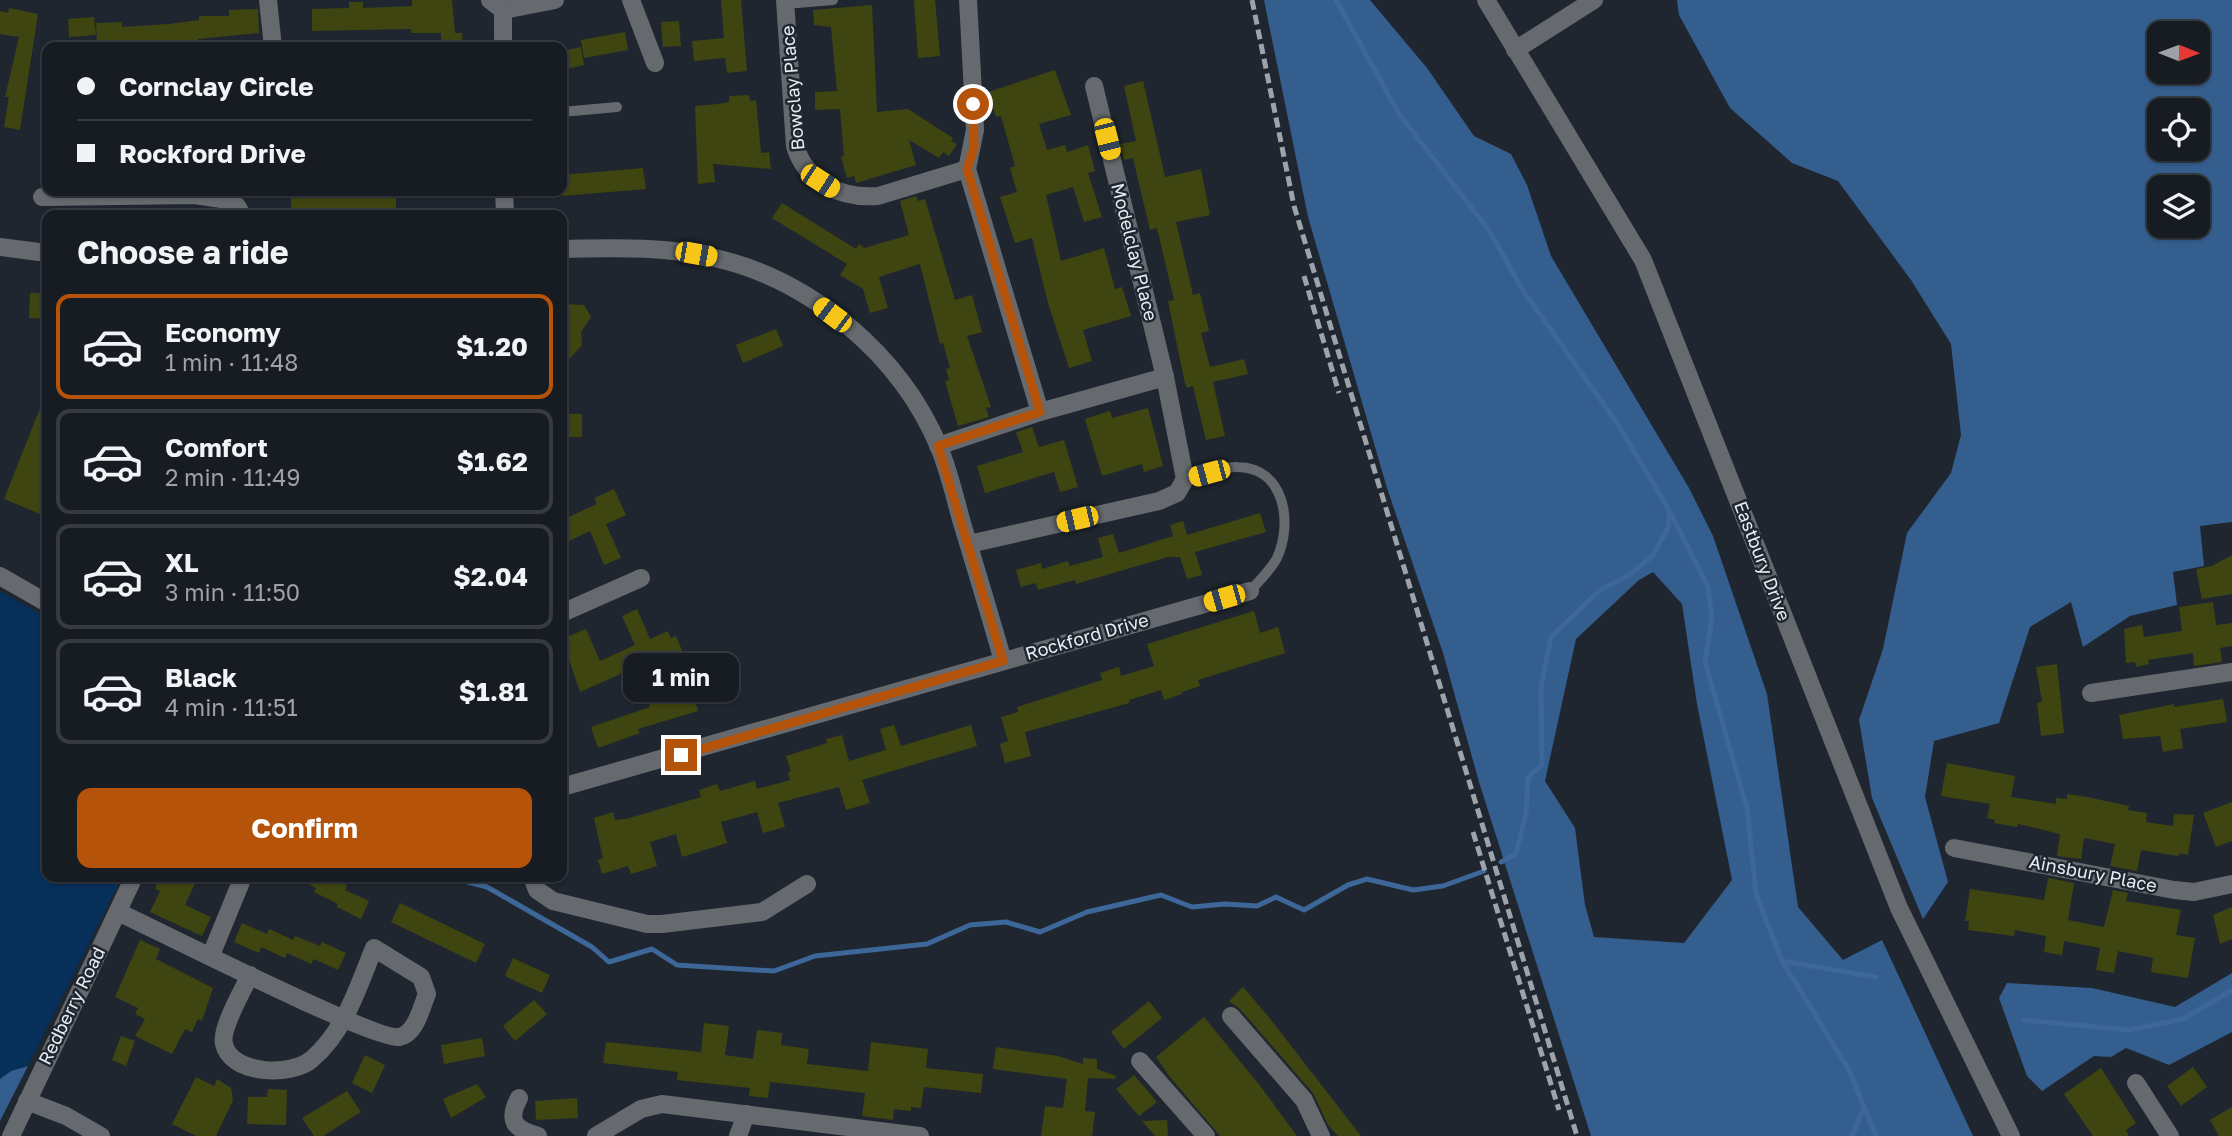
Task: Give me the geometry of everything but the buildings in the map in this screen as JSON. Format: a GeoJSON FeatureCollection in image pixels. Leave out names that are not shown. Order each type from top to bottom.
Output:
{"type":"FeatureCollection","features":[{"type":"Feature","properties":{"kind":"street"},"geometry":{"type":"LineString","coordinates":[[268,0],[272,42]]}},
{"type":"Feature","properties":{"kind":"street"},"geometry":{"type":"LineString","coordinates":[[502,42],[497,5],[555,0]]}},
{"type":"Feature","properties":{"kind":"street"},"geometry":{"type":"LineString","coordinates":[[631,0],[655,63]]}},
{"type":"Feature","properties":{"kind":"street"},"geometry":{"type":"LineString","coordinates":[[968,0],[975,130],[967,169],[1040,412]]}},
{"type":"Feature","properties":{"kind":"street","name":"Eastbury Drive"},"geometry":{"type":"LineString","coordinates":[[1486,0],[1643,260],[1899,908],[2011,1136]]}},
{"type":"Feature","properties":{"kind":"street"},"geometry":{"type":"LineString","coordinates":[[1515,50],[1594,0]]}},
{"type":"Feature","properties":{"kind":"street","name":"Bowclay Place"},"geometry":{"type":"LineString","coordinates":[[785,2],[795,146],[799,160],[808,171],[834,190],[865,197],[878,196],[967,169]]}},
{"type":"Feature","properties":{"kind":"street","name":"Modelclay Place"},"geometry":{"type":"LineString","coordinates":[[1094,86],[1165,377],[1185,479]]}},
{"type":"Feature","properties":{"kind":"street"},"geometry":{"type":"LineString","coordinates":[[42,197],[216,197],[228,200],[239,210]]}},
{"type":"Feature","properties":{"kind":"street"},"geometry":{"type":"LineString","coordinates":[[0,247],[42,252]]}},
{"type":"Feature","properties":{"kind":"street"},"geometry":{"type":"LineString","coordinates":[[567,249],[636,248],[718,258],[770,277],[800,293],[855,332],[888,364],[938,446],[1003,661]]}},
{"type":"Feature","properties":{"kind":"street"},"geometry":{"type":"LineString","coordinates":[[938,446],[1040,412],[1165,377]]}},
{"type":"Feature","properties":{"kind":"street"},"geometry":{"type":"LineString","coordinates":[[969,544],[1159,500],[1177,493],[1185,479]]}},
{"type":"Feature","properties":{"kind":"street"},"geometry":{"type":"LineString","coordinates":[[0,576],[42,600]]}},
{"type":"Feature","properties":{"kind":"street"},"geometry":{"type":"LineString","coordinates":[[567,611],[641,578]]}},
{"type":"Feature","properties":{"kind":"street","name":"Rockford Drive"},"geometry":{"type":"LineString","coordinates":[[567,786],[1250,591]]}},
{"type":"Feature","properties":{"kind":"street"},"geometry":{"type":"LineString","coordinates":[[2091,693],[2232,672]]}},
{"type":"Feature","properties":{"kind":"street","name":"Ainsbury Place"},"geometry":{"type":"LineString","coordinates":[[1954,848],[2174,890],[2194,892],[2232,884]]}},
{"type":"Feature","properties":{"kind":"street","name":"Redberry Road"},"geometry":{"type":"LineString","coordinates":[[10,1136],[132,882]]}},
{"type":"Feature","properties":{"kind":"street"},"geometry":{"type":"LineString","coordinates":[[211,955],[241,882]]}},
{"type":"Feature","properties":{"kind":"street"},"geometry":{"type":"LineString","coordinates":[[534,882],[537,890],[553,901],[647,924],[762,912],[807,884]]}},
{"type":"Feature","properties":{"kind":"street"},"geometry":{"type":"LineString","coordinates":[[117,912],[211,955],[345,1020],[389,1037],[408,1034],[427,994],[425,984],[413,971],[374,948],[345,1020],[311,1061],[300,1066],[272,1069],[236,1062],[228,1054],[223,1034],[250,975]]}},
{"type":"Feature","properties":{"kind":"street"},"geometry":{"type":"LineString","coordinates":[[1231,1016],[1304,1100],[1321,1136]]}},
{"type":"Feature","properties":{"kind":"street"},"geometry":{"type":"LineString","coordinates":[[1140,1061],[1199,1133]]}},
{"type":"Feature","properties":{"kind":"street"},"geometry":{"type":"LineString","coordinates":[[2136,1083],[2170,1136]]}},
{"type":"Feature","properties":{"kind":"street"},"geometry":{"type":"LineString","coordinates":[[519,1098],[512,1110],[512,1121],[516,1128],[538,1136]]}},
{"type":"Feature","properties":{"kind":"street"},"geometry":{"type":"LineString","coordinates":[[27,1101],[66,1116],[101,1136]]}},
{"type":"Feature","properties":{"kind":"street"},"geometry":{"type":"LineString","coordinates":[[596,1136],[640,1109],[662,1104],[920,1136]]}},
{"type":"Feature","properties":{"kind":"street"},"geometry":{"type":"LineString","coordinates":[[738,1136],[746,1114]]}},
{"type":"Feature","properties":{"kind":"lane"},"geometry":{"type":"LineString","coordinates":[[785,2],[833,0]]}},
{"type":"Feature","properties":{"kind":"lane"},"geometry":{"type":"LineString","coordinates":[[567,112],[617,107]]}},
{"type":"Feature","properties":{"kind":"lane"},"geometry":{"type":"LineString","coordinates":[[1185,479],[1240,467],[1259,472],[1275,485],[1282,497],[1283,540],[1269,572],[1250,591]]}},
{"type":"Feature","properties":{"kind":"shaded area"},"geometry":{"type":"Polygon","coordinates":[[[1264,0],[1370,0],[1427,68],[1474,136],[1511,154],[1527,185],[1551,256],[1689,488],[1713,536],[1767,694],[1798,907],[1843,960],[1882,940],[1973,1136],[1591,1136],[1479,782],[1443,653],[1387,488],[1308,217],[1264,0]],[[1653,572],[1639,580],[1576,639],[1545,781],[1575,828],[1585,905],[1594,937],[1684,943],[1732,880],[1697,704],[1682,604],[1653,572]]]}},
{"type":"Feature","properties":{"kind":"shaded area"},"geometry":{"type":"Polygon","coordinates":[[[1677,0],[2232,0],[2232,522],[2200,526],[2204,566],[2173,572],[2177,605],[2130,616],[2083,647],[2071,602],[2030,627],[1999,723],[1934,741],[1925,797],[1948,882],[1923,919],[1872,798],[1859,720],[1883,649],[1907,533],[1951,473],[1961,435],[1951,344],[1911,280],[1838,181],[1792,163],[1730,108],[1679,15],[1677,0]]]}},
{"type":"Feature","properties":{"kind":"shaded area"},"geometry":{"type":"Polygon","coordinates":[[[0,591],[42,615],[42,882],[120,882],[28,1066],[11,1071],[0,1079],[0,591]]]}},
{"type":"Feature","properties":{"kind":"shaded area"},"geometry":{"type":"Polygon","coordinates":[[[2232,973],[2232,1032],[2169,1065],[2126,1048],[2111,1057],[2094,1056],[2042,1091],[2027,1076],[1999,998],[2007,983],[2092,988],[2175,1007],[2232,973]]]}},
{"type":"Feature","properties":{"kind":"shaded area"},"geometry":{"type":"Polygon","coordinates":[[[28,1066],[0,1121],[0,1079],[11,1071],[28,1066]]]}},
{"type":"Feature","properties":{"kind":"waterway"},"geometry":{"type":"LineString","coordinates":[[1336,0],[1399,114],[1488,229],[1524,292],[1619,426],[1670,512],[1708,587],[1712,619],[1705,662],[1747,808],[1756,894],[1782,961],[1849,1070],[1876,1136]]}},
{"type":"Feature","properties":{"kind":"waterway"},"geometry":{"type":"LineString","coordinates":[[1501,862],[1516,854],[1526,813],[1528,777],[1542,765],[1541,686],[1551,637],[1600,590],[1631,574],[1652,556],[1668,528],[1669,514]]}},
{"type":"Feature","properties":{"kind":"waterway"},"geometry":{"type":"LineString","coordinates":[[468,882],[487,887],[592,947],[609,962],[652,949],[677,965],[774,971],[815,956],[927,944],[970,925],[1006,922],[1040,932],[1087,912],[1161,895],[1192,907],[1225,904],[1257,906],[1276,897],[1304,910],[1348,885],[1367,879],[1413,890],[1443,886],[1484,871]]}},
{"type":"Feature","properties":{"kind":"waterway"},"geometry":{"type":"LineString","coordinates":[[1782,961],[1876,977]]}},
{"type":"Feature","properties":{"kind":"waterway"},"geometry":{"type":"LineString","coordinates":[[2024,1020],[2129,1030],[2183,1019],[2232,990]]}},
{"type":"Feature","properties":{"kind":"waterway"},"geometry":{"type":"LineString","coordinates":[[1852,1136],[1864,1107]]}},
{"type":"Feature","properties":{"kind":"railway"},"geometry":{"type":"LineString","coordinates":[[1252,0],[1294,206],[1577,1136]]}},
{"type":"Feature","properties":{"kind":"railway"},"geometry":{"type":"LineString","coordinates":[[1304,276],[1339,393]]}},
{"type":"Feature","properties":{"kind":"railway"},"geometry":{"type":"LineString","coordinates":[[1473,832],[1559,1110]]}},
{"type":"Feature","properties":{"kind":"route"},"geometry":{"type":"LineString","coordinates":[[681,755],[1003,661],[938,446],[1040,412],[967,169],[974,148],[973,104]]}}]}
